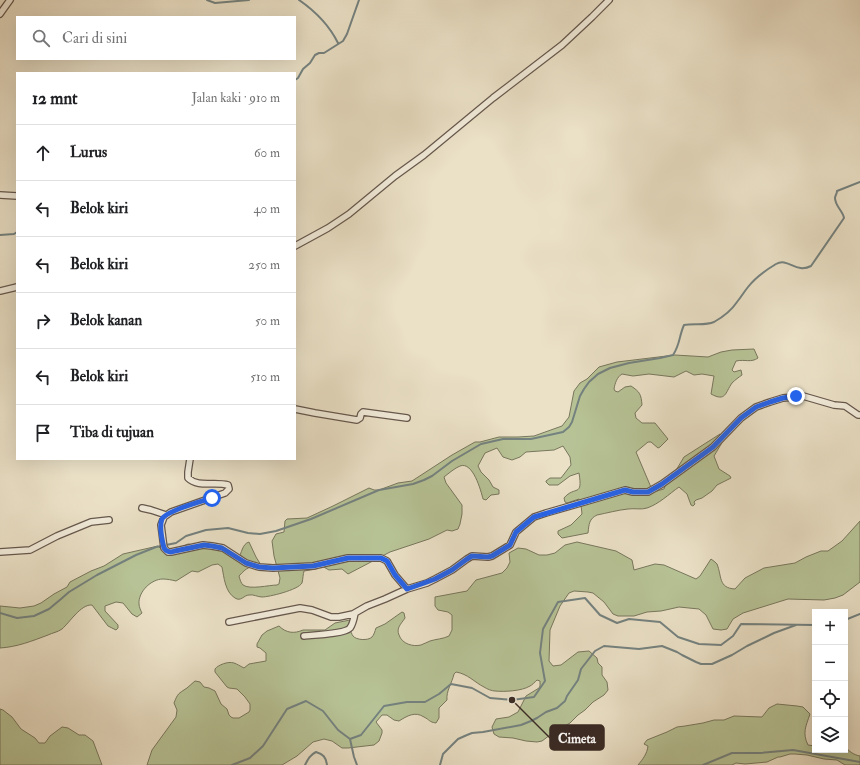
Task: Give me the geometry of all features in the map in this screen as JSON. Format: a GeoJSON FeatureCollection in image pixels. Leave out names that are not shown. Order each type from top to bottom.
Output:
{"type":"FeatureCollection","features":[{"type":"Feature","properties":{"kind":"street"},"geometry":{"type":"LineString","coordinates":[[0,14],[10,0]]}},
{"type":"Feature","properties":{"kind":"street"},"geometry":{"type":"LineString","coordinates":[[296,245],[350,214],[395,176],[424,155],[562,44],[610,0]]}},
{"type":"Feature","properties":{"kind":"street"},"geometry":{"type":"LineString","coordinates":[[0,195],[16,196]]}},
{"type":"Feature","properties":{"kind":"street"},"geometry":{"type":"LineString","coordinates":[[0,291],[16,288]]}},
{"type":"Feature","properties":{"kind":"street"},"geometry":{"type":"LineString","coordinates":[[229,622],[300,608],[312,610],[330,617],[339,617],[355,613],[367,606],[407,589],[431,581],[452,570],[472,556],[492,556],[510,545],[516,532],[534,517],[625,490],[633,492],[648,492],[662,484],[713,447],[741,418],[756,407],[770,402],[783,398],[803,396],[834,405],[845,406],[860,415]]}},
{"type":"Feature","properties":{"kind":"street"},"geometry":{"type":"LineString","coordinates":[[296,409],[315,414],[357,420],[363,412],[407,418]]}},
{"type":"Feature","properties":{"kind":"street"},"geometry":{"type":"LineString","coordinates":[[190,460],[188,478],[191,481],[199,483],[224,484],[228,485],[229,489],[224,493],[171,512],[162,519],[161,525],[164,548],[168,552],[204,545],[212,546],[222,548],[246,563],[259,567],[273,568],[313,566],[348,558],[381,558],[387,561],[395,575],[407,589]]}},
{"type":"Feature","properties":{"kind":"street"},"geometry":{"type":"LineString","coordinates":[[142,508],[166,516]]}},
{"type":"Feature","properties":{"kind":"street"},"geometry":{"type":"LineString","coordinates":[[0,552],[30,550],[57,536],[91,522],[109,520]]}},
{"type":"Feature","properties":{"kind":"street"},"geometry":{"type":"LineString","coordinates":[[304,636],[336,633],[347,630],[350,628],[355,613]]}},
{"type":"Feature","properties":{"kind":"green space"},"geometry":{"type":"Polygon","coordinates":[[[754,349],[758,358],[753,360],[736,361],[732,370],[734,372],[741,370],[742,375],[732,383],[722,397],[711,394],[714,376],[702,374],[694,375],[686,371],[674,377],[649,374],[633,376],[622,374],[616,382],[614,389],[615,391],[618,392],[625,387],[631,386],[638,392],[642,405],[635,413],[636,418],[642,423],[655,423],[668,439],[658,448],[651,442],[648,442],[636,452],[653,492],[664,489],[668,477],[675,472],[684,457],[720,434],[723,441],[714,456],[719,469],[731,478],[717,485],[712,491],[696,500],[693,506],[691,505],[687,494],[679,487],[660,501],[647,508],[624,509],[597,515],[592,518],[590,522],[588,533],[562,538],[558,534],[558,531],[571,525],[582,514],[579,499],[567,503],[565,502],[564,498],[579,488],[579,473],[570,476],[558,485],[549,485],[546,482],[550,478],[561,478],[571,465],[570,457],[563,446],[554,450],[526,452],[520,457],[512,460],[503,457],[497,448],[485,453],[478,466],[493,487],[499,490],[499,494],[491,495],[486,500],[483,499],[476,478],[469,468],[465,466],[458,467],[444,477],[446,483],[462,505],[462,514],[458,529],[452,531],[447,530],[429,539],[390,552],[348,574],[342,569],[329,570],[322,566],[316,569],[304,571],[302,583],[289,591],[266,597],[247,595],[241,599],[237,599],[229,592],[222,567],[218,564],[212,565],[198,572],[192,571],[176,581],[163,579],[154,581],[146,587],[139,599],[139,605],[142,613],[137,617],[132,614],[123,603],[116,602],[105,606],[105,611],[118,625],[116,630],[108,626],[92,605],[88,605],[80,610],[59,631],[24,643],[0,648],[0,606],[20,608],[34,606],[67,587],[70,582],[104,566],[123,554],[158,546],[164,552],[169,552],[188,544],[221,550],[238,559],[243,547],[249,542],[261,565],[246,569],[239,576],[243,585],[260,587],[277,585],[279,584],[280,578],[274,556],[272,541],[276,534],[284,532],[285,521],[287,519],[307,518],[369,488],[379,490],[398,483],[412,481],[475,442],[499,437],[534,436],[562,426],[569,417],[574,391],[580,383],[587,379],[599,367],[617,362],[675,355],[708,357],[732,350],[754,349]]]}},
{"type":"Feature","properties":{"kind":"green space"},"geometry":{"type":"Polygon","coordinates":[[[860,521],[860,582],[843,595],[835,598],[824,600],[788,599],[743,613],[733,619],[727,629],[713,629],[706,615],[699,609],[679,607],[647,612],[634,616],[618,616],[613,614],[604,602],[593,593],[574,591],[569,593],[560,606],[550,630],[549,661],[553,666],[561,665],[578,652],[589,651],[597,658],[598,663],[602,667],[602,675],[607,682],[608,690],[570,723],[542,741],[526,741],[499,737],[494,734],[492,727],[496,719],[509,717],[518,712],[526,696],[539,688],[540,681],[537,680],[527,688],[518,690],[494,691],[485,688],[464,674],[456,672],[448,690],[447,700],[439,708],[439,718],[436,723],[417,714],[408,716],[399,721],[394,720],[387,715],[382,715],[376,722],[382,730],[382,733],[379,741],[374,745],[342,748],[332,741],[324,739],[313,742],[297,756],[282,765],[147,765],[152,750],[176,717],[177,710],[174,703],[177,695],[195,681],[200,682],[204,687],[215,691],[221,704],[227,709],[231,717],[239,718],[249,712],[250,704],[245,697],[237,689],[227,687],[215,672],[215,669],[226,663],[234,663],[244,668],[249,664],[266,661],[266,653],[257,647],[257,644],[262,635],[279,626],[290,632],[303,630],[325,630],[335,623],[350,620],[353,636],[359,639],[365,639],[372,637],[376,628],[385,624],[402,612],[404,613],[405,618],[399,628],[398,633],[400,638],[408,644],[415,646],[421,645],[449,636],[452,630],[452,615],[448,612],[438,610],[435,606],[435,597],[467,591],[476,580],[502,573],[510,562],[509,553],[518,548],[526,549],[539,555],[547,555],[555,553],[565,545],[577,542],[616,551],[632,560],[634,570],[655,564],[664,565],[696,579],[700,576],[711,559],[717,564],[723,584],[735,589],[745,578],[764,568],[795,563],[821,551],[828,551],[842,541],[860,521]]]}},
{"type":"Feature","properties":{"kind":"green space"},"geometry":{"type":"Polygon","coordinates":[[[777,704],[803,707],[810,714],[806,726],[805,737],[808,745],[812,746],[812,753],[848,753],[848,750],[860,756],[860,765],[845,765],[837,760],[790,754],[767,762],[745,764],[736,763],[732,765],[638,765],[647,752],[648,746],[644,744],[647,740],[677,727],[714,720],[724,720],[734,716],[762,717],[769,708],[777,704]]]}},
{"type":"Feature","properties":{"kind":"green space"},"geometry":{"type":"Polygon","coordinates":[[[0,709],[12,717],[21,729],[35,738],[39,743],[45,743],[50,736],[62,727],[68,728],[79,735],[85,735],[93,741],[102,765],[0,765],[0,709]]]}},
{"type":"Feature","properties":{"kind":"waterway"},"geometry":{"type":"LineString","coordinates":[[207,0],[215,3],[249,0]]}},
{"type":"Feature","properties":{"kind":"waterway"},"geometry":{"type":"LineString","coordinates":[[299,0],[321,19],[338,43]]}},
{"type":"Feature","properties":{"kind":"waterway"},"geometry":{"type":"LineString","coordinates":[[296,79],[315,55],[324,53],[343,41],[359,0]]}},
{"type":"Feature","properties":{"kind":"waterway"},"geometry":{"type":"LineString","coordinates":[[0,613],[17,618],[34,616],[49,609],[69,592],[97,575],[136,555],[156,547],[176,543],[186,536],[206,530],[228,528],[248,533],[260,534],[276,531],[311,519],[379,490],[413,484],[424,480],[481,444],[503,439],[531,439],[563,432],[572,422],[580,396],[584,389],[598,374],[610,368],[629,363],[673,355],[677,348],[684,325],[711,323],[721,318],[727,314],[754,280],[776,264],[784,262],[801,268],[811,266],[844,218],[835,201],[837,191],[860,182]]}},
{"type":"Feature","properties":{"kind":"waterway"},"geometry":{"type":"LineString","coordinates":[[0,235],[16,233]]}},
{"type":"Feature","properties":{"kind":"waterway"},"geometry":{"type":"LineString","coordinates":[[232,765],[250,758],[263,746],[287,709],[306,701],[323,711],[338,730],[350,739],[361,735],[384,706],[407,702],[425,702],[439,694],[451,684],[472,688],[490,698],[512,700],[534,697],[545,681],[540,653],[543,629],[558,602],[585,598],[600,615],[617,623],[629,619],[660,622],[678,637],[699,644],[721,645],[733,636],[741,624],[812,625]]}},
{"type":"Feature","properties":{"kind":"waterway"},"geometry":{"type":"LineString","coordinates":[[848,619],[860,614]]}},
{"type":"Feature","properties":{"kind":"waterway"},"geometry":{"type":"LineString","coordinates":[[440,765],[443,754],[458,739],[472,733],[521,725],[557,708],[565,701],[578,680],[581,669],[595,651],[604,646],[639,649],[662,646],[701,664],[712,664],[774,633],[796,625]]}},
{"type":"Feature","properties":{"kind":"waterway"},"geometry":{"type":"LineString","coordinates":[[350,739],[357,765]]}},
{"type":"Feature","properties":{"kind":"waterway"},"geometry":{"type":"LineString","coordinates":[[703,765],[732,753],[760,753],[793,750],[860,762]]}},
{"type":"Feature","properties":{"kind":"waterway"},"geometry":{"type":"LineString","coordinates":[[305,765],[309,757],[316,752],[324,756],[327,765]]}},
{"type":"Feature","properties":{"kind":"place","name":"Cimeta"},"geometry":{"type":"Point","coordinates":[512,700]}},
{"type":"Feature","properties":{"kind":"route"},"geometry":{"type":"LineString","coordinates":[[212,498],[171,512],[164,517],[161,525],[164,548],[168,552],[204,545],[212,546],[222,548],[246,563],[259,567],[273,568],[313,566],[348,558],[381,558],[387,561],[395,575],[407,589],[435,579],[452,570],[472,556],[492,556],[510,545],[516,532],[534,517],[625,490],[633,492],[648,492],[662,484],[713,447],[741,418],[756,407],[783,398],[796,396]]}}]}
